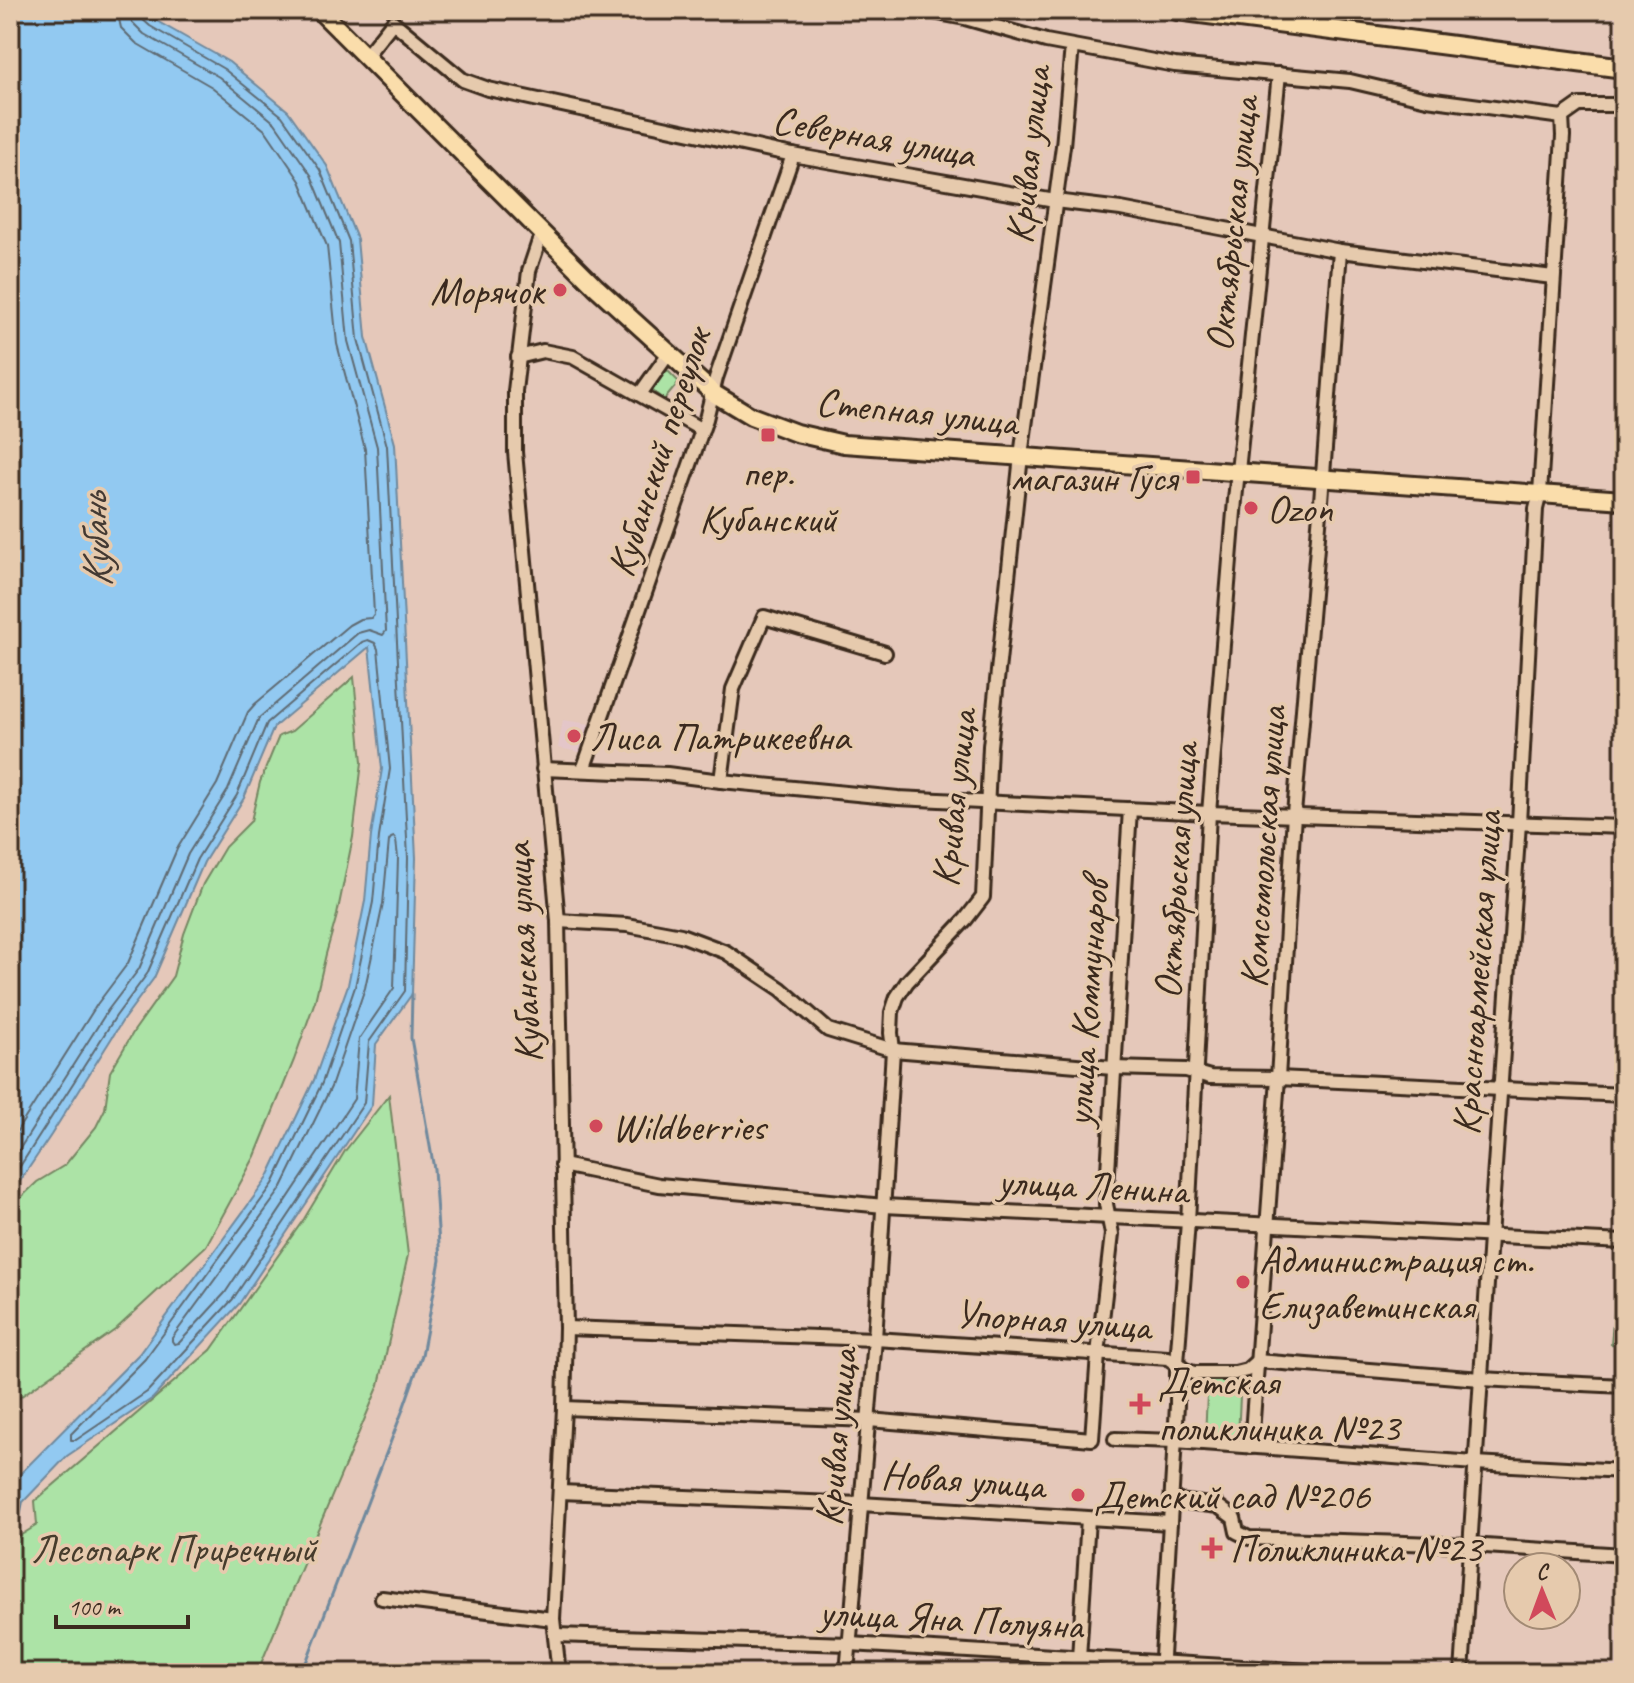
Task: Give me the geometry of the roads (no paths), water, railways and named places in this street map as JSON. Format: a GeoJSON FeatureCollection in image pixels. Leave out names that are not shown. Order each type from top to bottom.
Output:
{"type":"FeatureCollection","features":[{"type":"Feature","properties":{"kind":"highway"},"geometry":{"type":"LineString","coordinates":[[1177,10],[1624,68]]}},
{"type":"Feature","properties":{"kind":"highway"},"geometry":{"type":"LineString","coordinates":[[1261,10],[1624,57]]}},
{"type":"Feature","properties":{"kind":"main road","name":"Степная улица"},"geometry":{"type":"LineString","coordinates":[[319,10],[596,287],[713,393],[751,416],[796,433],[844,444],[1624,500]]}},
{"type":"Feature","properties":{"kind":"street"},"geometry":{"type":"LineString","coordinates":[[922,10],[965,18],[1046,41],[1175,65],[1350,81],[1427,99],[1562,117],[1579,105],[1624,105]]}},
{"type":"Feature","properties":{"kind":"street","name":"Северная улица"},"geometry":{"type":"LineString","coordinates":[[365,57],[393,22],[463,80],[488,89],[793,155],[1055,201],[1121,209],[1340,251],[1553,277]]}},
{"type":"Feature","properties":{"kind":"street","name":"Кривая улица"},"geometry":{"type":"LineString","coordinates":[[847,1673],[875,1339],[893,1050],[892,1012],[907,982],[983,897],[990,746],[1021,456],[1063,146],[1072,46]]}},
{"type":"Feature","properties":{"kind":"street","name":"Октябрьская улица"},"geometry":{"type":"LineString","coordinates":[[1162,1667],[1209,813],[1238,474],[1279,74]]}},
{"type":"Feature","properties":{"kind":"street","name":"Красноармейская улица"},"geometry":{"type":"LineString","coordinates":[[1462,1673],[1562,117]]}},
{"type":"Feature","properties":{"kind":"street","name":"Кубанский переулок"},"geometry":{"type":"LineString","coordinates":[[583,770],[702,430],[716,378],[793,155]]}},
{"type":"Feature","properties":{"kind":"street","name":"Кубанская улица"},"geometry":{"type":"LineString","coordinates":[[544,234],[529,271],[515,391],[515,452],[558,921],[566,1328],[553,1619],[559,1673]]}},
{"type":"Feature","properties":{"kind":"street","name":"Комсомольская улица"},"geometry":{"type":"LineString","coordinates":[[1251,1447],[1294,814],[1340,251]]}},
{"type":"Feature","properties":{"kind":"street"},"geometry":{"type":"LineString","coordinates":[[518,357],[543,351],[573,357],[702,430]]}},
{"type":"Feature","properties":{"kind":"street"},"geometry":{"type":"LineString","coordinates":[[640,394],[669,353]]}},
{"type":"Feature","properties":{"kind":"street"},"geometry":{"type":"LineString","coordinates":[[721,781],[733,689],[764,617],[885,653]]}},
{"type":"Feature","properties":{"kind":"street"},"geometry":{"type":"LineString","coordinates":[[543,769],[667,774],[898,798],[1209,813],[1624,827]]}},
{"type":"Feature","properties":{"kind":"street","name":"улица Коммунаров"},"geometry":{"type":"LineString","coordinates":[[869,1420],[1092,1439],[1112,1234],[1106,1204],[1130,809]]}},
{"type":"Feature","properties":{"kind":"street"},"geometry":{"type":"LineString","coordinates":[[558,921],[627,925],[681,935],[726,952],[781,989],[828,1030],[893,1050],[1113,1068],[1186,1070],[1210,1077],[1624,1095]]}},
{"type":"Feature","properties":{"kind":"street","name":"улица Ленина"},"geometry":{"type":"LineString","coordinates":[[562,1165],[659,1185],[884,1206],[1624,1242]]}},
{"type":"Feature","properties":{"kind":"street","name":"Упорная улица"},"geometry":{"type":"LineString","coordinates":[[566,1328],[875,1339],[1168,1358],[1194,1373],[1235,1373],[1247,1370],[1257,1361],[1481,1379],[1624,1386]]}},
{"type":"Feature","properties":{"kind":"street"},"geometry":{"type":"LineString","coordinates":[[564,1408],[869,1420]]}},
{"type":"Feature","properties":{"kind":"street"},"geometry":{"type":"LineString","coordinates":[[1115,1439],[1624,1471]]}},
{"type":"Feature","properties":{"kind":"street","name":"Новая улица"},"geometry":{"type":"LineString","coordinates":[[560,1492],[861,1504],[1170,1523]]}},
{"type":"Feature","properties":{"kind":"street"},"geometry":{"type":"LineString","coordinates":[[1171,1500],[1218,1506],[1234,1518],[1237,1532],[1249,1538],[1470,1545],[1624,1555]]}},
{"type":"Feature","properties":{"kind":"street"},"geometry":{"type":"LineString","coordinates":[[1078,1673],[1088,1519]]}},
{"type":"Feature","properties":{"kind":"street"},"geometry":{"type":"LineString","coordinates":[[382,1598],[553,1619]]}},
{"type":"Feature","properties":{"kind":"street","name":"улица Яна Полуяна"},"geometry":{"type":"LineString","coordinates":[[555,1635],[850,1644],[1079,1657],[1162,1667],[1344,1673]]}},
{"type":"Feature","properties":{"kind":"water","name":"Кубань"},"geometry":{"type":"Polygon","coordinates":[[[10,10],[144,10],[155,20],[229,62],[288,111],[327,166],[357,239],[366,337],[395,444],[416,858],[412,994],[376,1044],[372,1105],[239,1304],[153,1398],[67,1456],[23,1502],[19,1520],[10,1526],[10,1481],[139,1354],[267,1179],[314,1080],[348,985],[365,901],[382,769],[369,647],[274,727],[244,798],[204,862],[154,978],[123,1020],[10,1196],[10,10]]]}},
{"type":"Feature","properties":{"kind":"waterway"},"geometry":{"type":"LineString","coordinates":[[302,1673],[422,1355],[440,1260],[434,1169],[411,1038],[412,994]]}},
{"type":"Feature","properties":{"kind":"place","name":"Морячок"},"geometry":{"type":"Point","coordinates":[560,290]}},
{"type":"Feature","properties":{"kind":"place","name":"пер. Кубанский"},"geometry":{"type":"Point","coordinates":[768,435]}},
{"type":"Feature","properties":{"kind":"place","name":"магазин Гуся"},"geometry":{"type":"Point","coordinates":[1193,477]}},
{"type":"Feature","properties":{"kind":"place","name":"Ozon"},"geometry":{"type":"Point","coordinates":[1251,508]}},
{"type":"Feature","properties":{"kind":"place","name":"Лиса Патрикеевна"},"geometry":{"type":"Point","coordinates":[574,736]}},
{"type":"Feature","properties":{"kind":"place","name":"Wildberries"},"geometry":{"type":"Point","coordinates":[596,1126]}},
{"type":"Feature","properties":{"kind":"place","name":"Администрация ст. Елизаветинская"},"geometry":{"type":"Point","coordinates":[1243,1282]}},
{"type":"Feature","properties":{"kind":"place","name":"Детская поликлиника №23"},"geometry":{"type":"Point","coordinates":[1140,1404]}},
{"type":"Feature","properties":{"kind":"place","name":"Детский сад №206"},"geometry":{"type":"Point","coordinates":[1078,1495]}},
{"type":"Feature","properties":{"kind":"place","name":"Поликлиника №23"},"geometry":{"type":"Point","coordinates":[1212,1548]}},
{"type":"Feature","properties":{"kind":"park label","name":"Лесопарк Приречный"},"geometry":{"type":"Point","coordinates":[174,1548]}}]}
